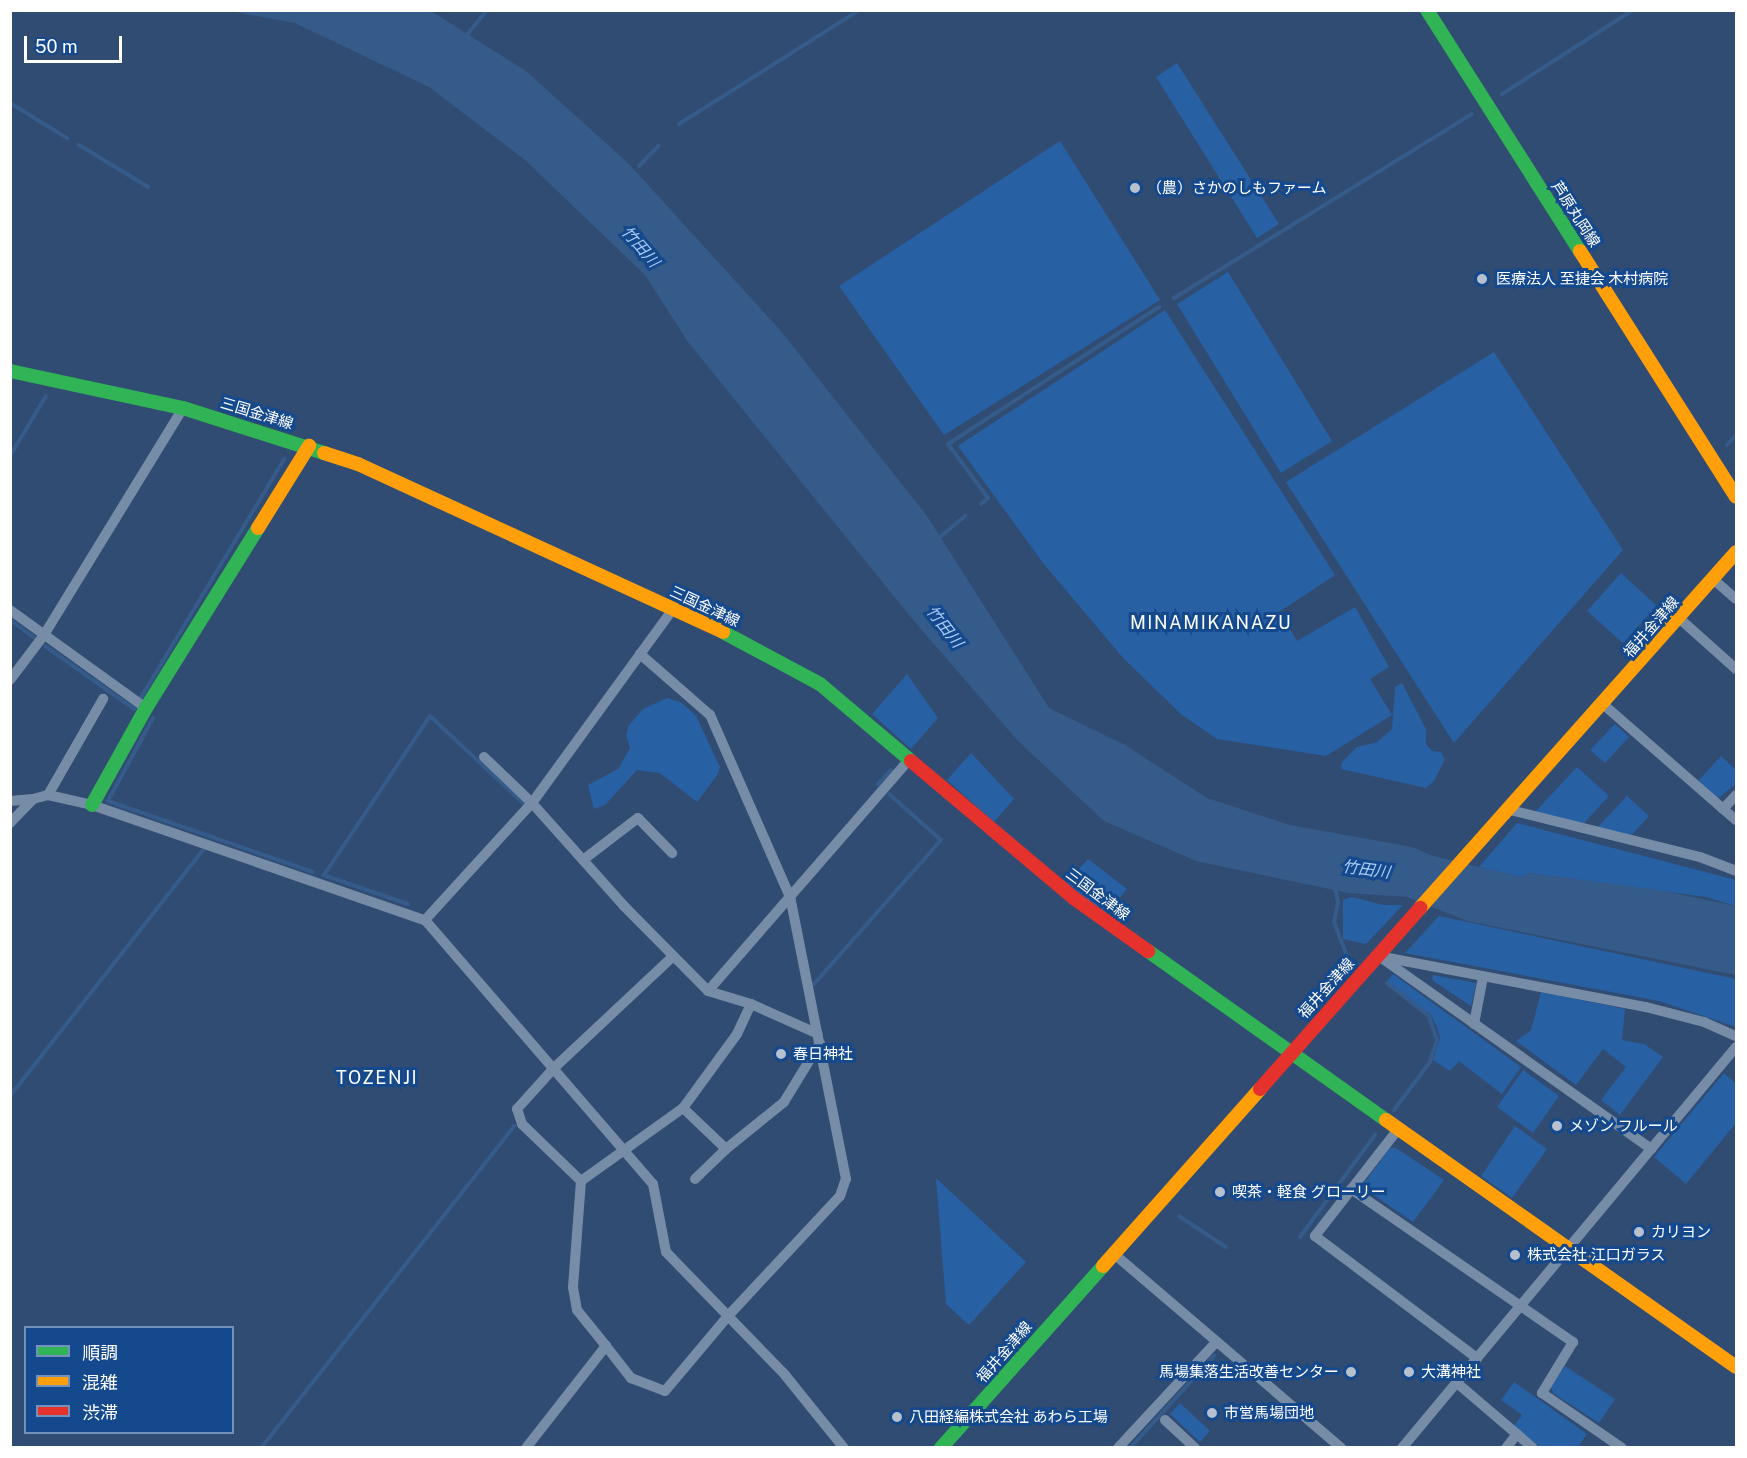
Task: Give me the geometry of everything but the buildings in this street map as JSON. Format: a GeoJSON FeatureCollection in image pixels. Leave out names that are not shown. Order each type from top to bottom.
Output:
{"type":"FeatureCollection","features":[{"type":"Feature","properties":{"kind":"main road","name":"芦原丸岡線"},"geometry":{"type":"LineString","coordinates":[[1427,10],[1737,497]]}},
{"type":"Feature","properties":{"kind":"main road","name":"三国金津線"},"geometry":{"type":"LineString","coordinates":[[10,371],[183,408],[309,446],[412,488],[757,648],[820,684],[1076,899],[1290,1053],[1737,1367]]}},
{"type":"Feature","properties":{"kind":"main road"},"geometry":{"type":"LineString","coordinates":[[92,805],[146,708],[309,446]]}},
{"type":"Feature","properties":{"kind":"main road","name":"福井金津線"},"geometry":{"type":"LineString","coordinates":[[941,1448],[1290,1053],[1604,705],[1737,552]]}},
{"type":"Feature","properties":{"kind":"street"},"geometry":{"type":"LineString","coordinates":[[10,680],[44,635],[183,408]]}},
{"type":"Feature","properties":{"kind":"street"},"geometry":{"type":"LineString","coordinates":[[1713,579],[1737,599]]}},
{"type":"Feature","properties":{"kind":"street"},"geometry":{"type":"LineString","coordinates":[[424,920],[532,803],[673,609]]}},
{"type":"Feature","properties":{"kind":"street"},"geometry":{"type":"LineString","coordinates":[[10,610],[146,708]]}},
{"type":"Feature","properties":{"kind":"street"},"geometry":{"type":"LineString","coordinates":[[1680,619],[1737,669]]}},
{"type":"Feature","properties":{"kind":"street"},"geometry":{"type":"LineString","coordinates":[[640,654],[710,715],[790,897],[846,1179],[840,1196],[728,1316],[665,1392],[631,1378],[578,1310],[573,1287],[581,1181],[683,1108],[736,1034],[751,1004]]}},
{"type":"Feature","properties":{"kind":"street"},"geometry":{"type":"LineString","coordinates":[[48,795],[103,699]]}},
{"type":"Feature","properties":{"kind":"street"},"geometry":{"type":"LineString","coordinates":[[1604,705],[1737,820]]}},
{"type":"Feature","properties":{"kind":"street"},"geometry":{"type":"LineString","coordinates":[[484,757],[532,803],[671,958],[708,991],[751,1004],[819,1039]]}},
{"type":"Feature","properties":{"kind":"street"},"geometry":{"type":"LineString","coordinates":[[708,991],[910,759]]}},
{"type":"Feature","properties":{"kind":"street"},"geometry":{"type":"LineString","coordinates":[[10,801],[48,795],[92,805],[424,920],[653,1184],[666,1252],[785,1375],[844,1448]]}},
{"type":"Feature","properties":{"kind":"street"},"geometry":{"type":"LineString","coordinates":[[1723,809],[1737,795]]}},
{"type":"Feature","properties":{"kind":"street"},"geometry":{"type":"LineString","coordinates":[[10,823],[33,799]]}},
{"type":"Feature","properties":{"kind":"street"},"geometry":{"type":"LineString","coordinates":[[1510,810],[1700,857],[1737,871]]}},
{"type":"Feature","properties":{"kind":"street"},"geometry":{"type":"LineString","coordinates":[[583,860],[638,818],[672,853]]}},
{"type":"Feature","properties":{"kind":"street"},"geometry":{"type":"LineString","coordinates":[[1381,953],[1483,977],[1646,1007],[1704,1022],[1737,1036]]}},
{"type":"Feature","properties":{"kind":"street"},"geometry":{"type":"LineString","coordinates":[[1381,953],[1474,1024],[1651,1149]]}},
{"type":"Feature","properties":{"kind":"street"},"geometry":{"type":"LineString","coordinates":[[581,1181],[522,1124],[517,1109],[554,1068],[671,958]]}},
{"type":"Feature","properties":{"kind":"street"},"geometry":{"type":"LineString","coordinates":[[1474,1024],[1483,977]]}},
{"type":"Feature","properties":{"kind":"street"},"geometry":{"type":"LineString","coordinates":[[695,1179],[726,1149],[784,1102],[819,1039]]}},
{"type":"Feature","properties":{"kind":"street"},"geometry":{"type":"LineString","coordinates":[[1402,1448],[1737,1047]]}},
{"type":"Feature","properties":{"kind":"street"},"geometry":{"type":"LineString","coordinates":[[683,1108],[726,1149]]}},
{"type":"Feature","properties":{"kind":"street"},"geometry":{"type":"LineString","coordinates":[[1399,1128],[1315,1236],[1477,1358]]}},
{"type":"Feature","properties":{"kind":"street"},"geometry":{"type":"LineString","coordinates":[[1351,1189],[1573,1342],[1542,1393],[1622,1448]]}},
{"type":"Feature","properties":{"kind":"street"},"geometry":{"type":"LineString","coordinates":[[1113,1252],[1341,1448]]}},
{"type":"Feature","properties":{"kind":"street"},"geometry":{"type":"LineString","coordinates":[[1119,1447],[1216,1342]]}},
{"type":"Feature","properties":{"kind":"street"},"geometry":{"type":"LineString","coordinates":[[526,1448],[606,1346]]}},
{"type":"Feature","properties":{"kind":"street"},"geometry":{"type":"LineString","coordinates":[[1457,1383],[1533,1448]]}},
{"type":"Feature","properties":{"kind":"street"},"geometry":{"type":"LineString","coordinates":[[1165,1420],[1195,1448]]}},
{"type":"Feature","properties":{"kind":"street"},"geometry":{"type":"LineString","coordinates":[[1506,1448],[1517,1434]]}},
{"type":"Feature","properties":{"kind":"shaded area"},"geometry":{"type":"Polygon","coordinates":[[[1177,63],[1279,224],[1257,238],[1156,77],[1177,63]]]}},
{"type":"Feature","properties":{"kind":"shaded area"},"geometry":{"type":"Polygon","coordinates":[[[1060,141],[1160,300],[944,435],[839,286],[1060,141]]]}},
{"type":"Feature","properties":{"kind":"shaded area"},"geometry":{"type":"Polygon","coordinates":[[[1228,272],[1332,441],[1281,473],[1177,304],[1228,272]]]}},
{"type":"Feature","properties":{"kind":"shaded area"},"geometry":{"type":"Polygon","coordinates":[[[1165,310],[1335,575],[1279,612],[1297,641],[1355,607],[1389,667],[1370,679],[1392,715],[1326,756],[1217,739],[1182,715],[1124,659],[1043,563],[958,446],[1165,310]]]}},
{"type":"Feature","properties":{"kind":"shaded area"},"geometry":{"type":"Polygon","coordinates":[[[1494,352],[1623,550],[1454,743],[1286,482],[1494,352]]]}},
{"type":"Feature","properties":{"kind":"shaded area"},"geometry":{"type":"Polygon","coordinates":[[[1621,573],[1657,606],[1623,643],[1587,611],[1621,573]]]}},
{"type":"Feature","properties":{"kind":"shaded area"},"geometry":{"type":"Polygon","coordinates":[[[907,674],[938,718],[911,749],[872,714],[907,674]]]}},
{"type":"Feature","properties":{"kind":"shaded area"},"geometry":{"type":"Polygon","coordinates":[[[1402,683],[1426,729],[1426,744],[1432,751],[1441,752],[1445,759],[1434,781],[1426,788],[1341,769],[1342,762],[1357,747],[1377,742],[1392,729],[1395,687],[1402,683]]]}},
{"type":"Feature","properties":{"kind":"shaded area"},"geometry":{"type":"Polygon","coordinates":[[[667,698],[682,703],[696,716],[720,767],[718,774],[697,802],[660,773],[637,770],[605,805],[594,809],[588,785],[618,769],[630,748],[626,735],[629,725],[643,709],[667,698]]]}},
{"type":"Feature","properties":{"kind":"shaded area"},"geometry":{"type":"Polygon","coordinates":[[[1615,724],[1629,737],[1605,763],[1590,750],[1615,724]]]}},
{"type":"Feature","properties":{"kind":"shaded area"},"geometry":{"type":"Polygon","coordinates":[[[971,753],[1014,799],[994,822],[947,780],[971,753]]]}},
{"type":"Feature","properties":{"kind":"shaded area"},"geometry":{"type":"Polygon","coordinates":[[[1721,756],[1736,770],[1736,784],[1717,799],[1698,781],[1721,756]]]}},
{"type":"Feature","properties":{"kind":"shaded area"},"geometry":{"type":"Polygon","coordinates":[[[1577,767],[1609,796],[1583,824],[1535,812],[1577,767]]]}},
{"type":"Feature","properties":{"kind":"shaded area"},"geometry":{"type":"Polygon","coordinates":[[[1627,796],[1649,816],[1630,837],[1596,829],[1627,796]]]}},
{"type":"Feature","properties":{"kind":"shaded area"},"geometry":{"type":"Polygon","coordinates":[[[1517,823],[1736,880],[1736,906],[1706,897],[1529,873],[1521,877],[1479,867],[1517,823]]]}},
{"type":"Feature","properties":{"kind":"shaded area"},"geometry":{"type":"Polygon","coordinates":[[[1088,859],[1127,889],[1105,916],[1067,883],[1088,859]]]}},
{"type":"Feature","properties":{"kind":"shaded area"},"geometry":{"type":"Polygon","coordinates":[[[1352,897],[1383,905],[1403,905],[1366,944],[1343,939],[1343,900],[1352,897]]]}},
{"type":"Feature","properties":{"kind":"shaded area"},"geometry":{"type":"Polygon","coordinates":[[[1439,916],[1736,979],[1736,1027],[1659,1001],[1405,953],[1439,916]]]}},
{"type":"Feature","properties":{"kind":"shaded area"},"geometry":{"type":"Polygon","coordinates":[[[1393,974],[1521,1067],[1502,1094],[1459,1061],[1450,1071],[1433,1060],[1440,1038],[1436,1025],[1431,1015],[1387,981],[1393,974]]]}},
{"type":"Feature","properties":{"kind":"shaded area"},"geometry":{"type":"Polygon","coordinates":[[[1433,975],[1476,983],[1471,1006],[1432,980],[1433,975]]]}},
{"type":"Feature","properties":{"kind":"shaded area"},"geometry":{"type":"Polygon","coordinates":[[[1541,992],[1625,1009],[1622,1040],[1644,1044],[1663,1057],[1620,1115],[1601,1100],[1626,1067],[1603,1049],[1576,1085],[1516,1041],[1531,1030],[1541,992]]]}},
{"type":"Feature","properties":{"kind":"shaded area"},"geometry":{"type":"Polygon","coordinates":[[[1523,1070],[1559,1096],[1533,1133],[1497,1107],[1523,1070]]]}},
{"type":"Feature","properties":{"kind":"shaded area"},"geometry":{"type":"Polygon","coordinates":[[[1724,1073],[1736,1084],[1736,1123],[1686,1184],[1654,1157],[1724,1073]]]}},
{"type":"Feature","properties":{"kind":"shaded area"},"geometry":{"type":"Polygon","coordinates":[[[1515,1126],[1547,1149],[1512,1198],[1481,1176],[1515,1126]]]}},
{"type":"Feature","properties":{"kind":"shaded area"},"geometry":{"type":"Polygon","coordinates":[[[1390,1148],[1396,1148],[1444,1180],[1413,1222],[1365,1189],[1365,1182],[1390,1148]]]}},
{"type":"Feature","properties":{"kind":"shaded area"},"geometry":{"type":"Polygon","coordinates":[[[936,1178],[1026,1262],[969,1325],[946,1304],[936,1178]]]}},
{"type":"Feature","properties":{"kind":"shaded area"},"geometry":{"type":"Polygon","coordinates":[[[1565,1366],[1615,1399],[1599,1423],[1553,1393],[1551,1387],[1565,1366]]]}},
{"type":"Feature","properties":{"kind":"shaded area"},"geometry":{"type":"Polygon","coordinates":[[[1514,1382],[1587,1434],[1578,1447],[1541,1447],[1513,1427],[1522,1415],[1501,1400],[1514,1382]]]}},
{"type":"Feature","properties":{"kind":"shaded area"},"geometry":{"type":"Polygon","coordinates":[[[1180,1403],[1210,1431],[1200,1442],[1170,1414],[1180,1403]]]}},
{"type":"Feature","properties":{"kind":"water","name":"竹田川"},"geometry":{"type":"Polygon","coordinates":[[[229,11],[431,11],[526,71],[628,163],[780,330],[927,516],[1049,708],[1125,745],[1207,798],[1290,825],[1412,847],[1433,856],[1521,877],[1529,873],[1659,890],[1736,906],[1736,975],[1467,921],[1407,897],[1348,893],[1196,861],[1104,821],[1017,740],[914,621],[688,342],[645,275],[525,160],[429,87],[295,23],[229,11]]]}},
{"type":"Feature","properties":{"kind":"waterway"},"geometry":{"type":"LineString","coordinates":[[466,36],[487,10]]}},
{"type":"Feature","properties":{"kind":"waterway"},"geometry":{"type":"LineString","coordinates":[[679,124],[859,10]]}},
{"type":"Feature","properties":{"kind":"waterway"},"geometry":{"type":"LineString","coordinates":[[1502,94],[1633,10]]}},
{"type":"Feature","properties":{"kind":"waterway"},"geometry":{"type":"LineString","coordinates":[[10,103],[67,138]]}},
{"type":"Feature","properties":{"kind":"waterway"},"geometry":{"type":"LineString","coordinates":[[1174,298],[1472,114]]}},
{"type":"Feature","properties":{"kind":"waterway"},"geometry":{"type":"LineString","coordinates":[[79,145],[148,187]]}},
{"type":"Feature","properties":{"kind":"waterway"},"geometry":{"type":"LineString","coordinates":[[639,166],[658,146]]}},
{"type":"Feature","properties":{"kind":"waterway"},"geometry":{"type":"LineString","coordinates":[[981,504],[988,498],[948,444],[1159,307]]}},
{"type":"Feature","properties":{"kind":"waterway"},"geometry":{"type":"LineString","coordinates":[[10,456],[46,396]]}},
{"type":"Feature","properties":{"kind":"waterway"},"geometry":{"type":"LineString","coordinates":[[1727,445],[1736,435]]}},
{"type":"Feature","properties":{"kind":"waterway"},"geometry":{"type":"LineString","coordinates":[[45,646],[134,709],[284,459]]}},
{"type":"Feature","properties":{"kind":"waterway"},"geometry":{"type":"LineString","coordinates":[[940,537],[965,516]]}},
{"type":"Feature","properties":{"kind":"waterway"},"geometry":{"type":"LineString","coordinates":[[10,620],[33,637]]}},
{"type":"Feature","properties":{"kind":"waterway"},"geometry":{"type":"LineString","coordinates":[[408,904],[324,875],[430,716],[524,804]]}},
{"type":"Feature","properties":{"kind":"waterway"},"geometry":{"type":"LineString","coordinates":[[153,718],[108,801],[313,872]]}},
{"type":"Feature","properties":{"kind":"waterway"},"geometry":{"type":"LineString","coordinates":[[878,784],[891,770]]}},
{"type":"Feature","properties":{"kind":"waterway"},"geometry":{"type":"LineString","coordinates":[[814,984],[941,840],[889,794]]}},
{"type":"Feature","properties":{"kind":"waterway"},"geometry":{"type":"LineString","coordinates":[[10,1096],[203,850]]}},
{"type":"Feature","properties":{"kind":"waterway"},"geometry":{"type":"LineString","coordinates":[[1335,887],[1338,903],[1334,922],[1349,961]]}},
{"type":"Feature","properties":{"kind":"waterway"},"geometry":{"type":"LineString","coordinates":[[1387,983],[1429,1016],[1437,1040],[1430,1062],[1394,1110]]}},
{"type":"Feature","properties":{"kind":"waterway"},"geometry":{"type":"LineString","coordinates":[[261,1448],[514,1126]]}},
{"type":"Feature","properties":{"kind":"waterway"},"geometry":{"type":"LineString","coordinates":[[1300,1237],[1375,1135]]}},
{"type":"Feature","properties":{"kind":"waterway"},"geometry":{"type":"LineString","coordinates":[[1179,1216],[1226,1247]]}},
{"type":"Feature","properties":{"kind":"waterway"},"geometry":{"type":"LineString","coordinates":[[1130,1448],[1214,1356]]}},
{"type":"Feature","properties":{"kind":"traffic: fast"},"geometry":{"type":"LineString","coordinates":[[1427,10],[1580,251]]}},
{"type":"Feature","properties":{"kind":"traffic: fast"},"geometry":{"type":"LineString","coordinates":[[10,371],[183,408],[324,453]]}},
{"type":"Feature","properties":{"kind":"traffic: fast"},"geometry":{"type":"LineString","coordinates":[[92,805],[146,708],[258,528]]}},
{"type":"Feature","properties":{"kind":"traffic: fast"},"geometry":{"type":"LineString","coordinates":[[723,632],[820,684],[911,761]]}},
{"type":"Feature","properties":{"kind":"traffic: fast"},"geometry":{"type":"LineString","coordinates":[[1148,951],[1386,1120]]}},
{"type":"Feature","properties":{"kind":"traffic: fast"},"geometry":{"type":"LineString","coordinates":[[941,1448],[1103,1266]]}},
{"type":"Feature","properties":{"kind":"traffic: slow"},"geometry":{"type":"LineString","coordinates":[[1580,251],[1736,497]]}},
{"type":"Feature","properties":{"kind":"traffic: slow"},"geometry":{"type":"LineString","coordinates":[[258,528],[309,446]]}},
{"type":"Feature","properties":{"kind":"traffic: slow"},"geometry":{"type":"LineString","coordinates":[[324,453],[358,464],[723,632]]}},
{"type":"Feature","properties":{"kind":"traffic: slow"},"geometry":{"type":"LineString","coordinates":[[1420,908],[1736,552]]}},
{"type":"Feature","properties":{"kind":"traffic: slow"},"geometry":{"type":"LineString","coordinates":[[1103,1266],[1260,1089]]}},
{"type":"Feature","properties":{"kind":"traffic: slow"},"geometry":{"type":"LineString","coordinates":[[1386,1120],[1736,1367]]}},
{"type":"Feature","properties":{"kind":"traffic: jam"},"geometry":{"type":"LineString","coordinates":[[911,761],[1075,899],[1148,951]]}},
{"type":"Feature","properties":{"kind":"traffic: jam"},"geometry":{"type":"LineString","coordinates":[[1260,1089],[1420,908]]}},
{"type":"Feature","properties":{"kind":"place","name":"（農）さかのしもファーム"},"geometry":{"type":"Point","coordinates":[1135,188]}},
{"type":"Feature","properties":{"kind":"place","name":"医療法人 至捷会 木村病院"},"geometry":{"type":"Point","coordinates":[1482,279]}},
{"type":"Feature","properties":{"kind":"place","name":"春日神社"},"geometry":{"type":"Point","coordinates":[781,1054]}},
{"type":"Feature","properties":{"kind":"place","name":"メゾン フルール"},"geometry":{"type":"Point","coordinates":[1557,1126]}},
{"type":"Feature","properties":{"kind":"place","name":"喫茶・軽食 グローリー"},"geometry":{"type":"Point","coordinates":[1220,1192]}},
{"type":"Feature","properties":{"kind":"place","name":"カリヨン"},"geometry":{"type":"Point","coordinates":[1639,1232]}},
{"type":"Feature","properties":{"kind":"place","name":"株式会社 江口ガラス"},"geometry":{"type":"Point","coordinates":[1515,1255]}},
{"type":"Feature","properties":{"kind":"place","name":"馬場集落生活改善センター"},"geometry":{"type":"Point","coordinates":[1351,1372]}},
{"type":"Feature","properties":{"kind":"place","name":"大溝神社"},"geometry":{"type":"Point","coordinates":[1409,1372]}},
{"type":"Feature","properties":{"kind":"place","name":"市営馬場団地"},"geometry":{"type":"Point","coordinates":[1212,1413]}},
{"type":"Feature","properties":{"kind":"place","name":"八田経編株式会社 あわら工場"},"geometry":{"type":"Point","coordinates":[897,1417]}},
{"type":"Feature","properties":{"kind":"district","name":"MINAMIKANAZU"},"geometry":{"type":"Point","coordinates":[1211,623]}},
{"type":"Feature","properties":{"kind":"district","name":"TOZENJI"},"geometry":{"type":"Point","coordinates":[377,1078]}}]}
